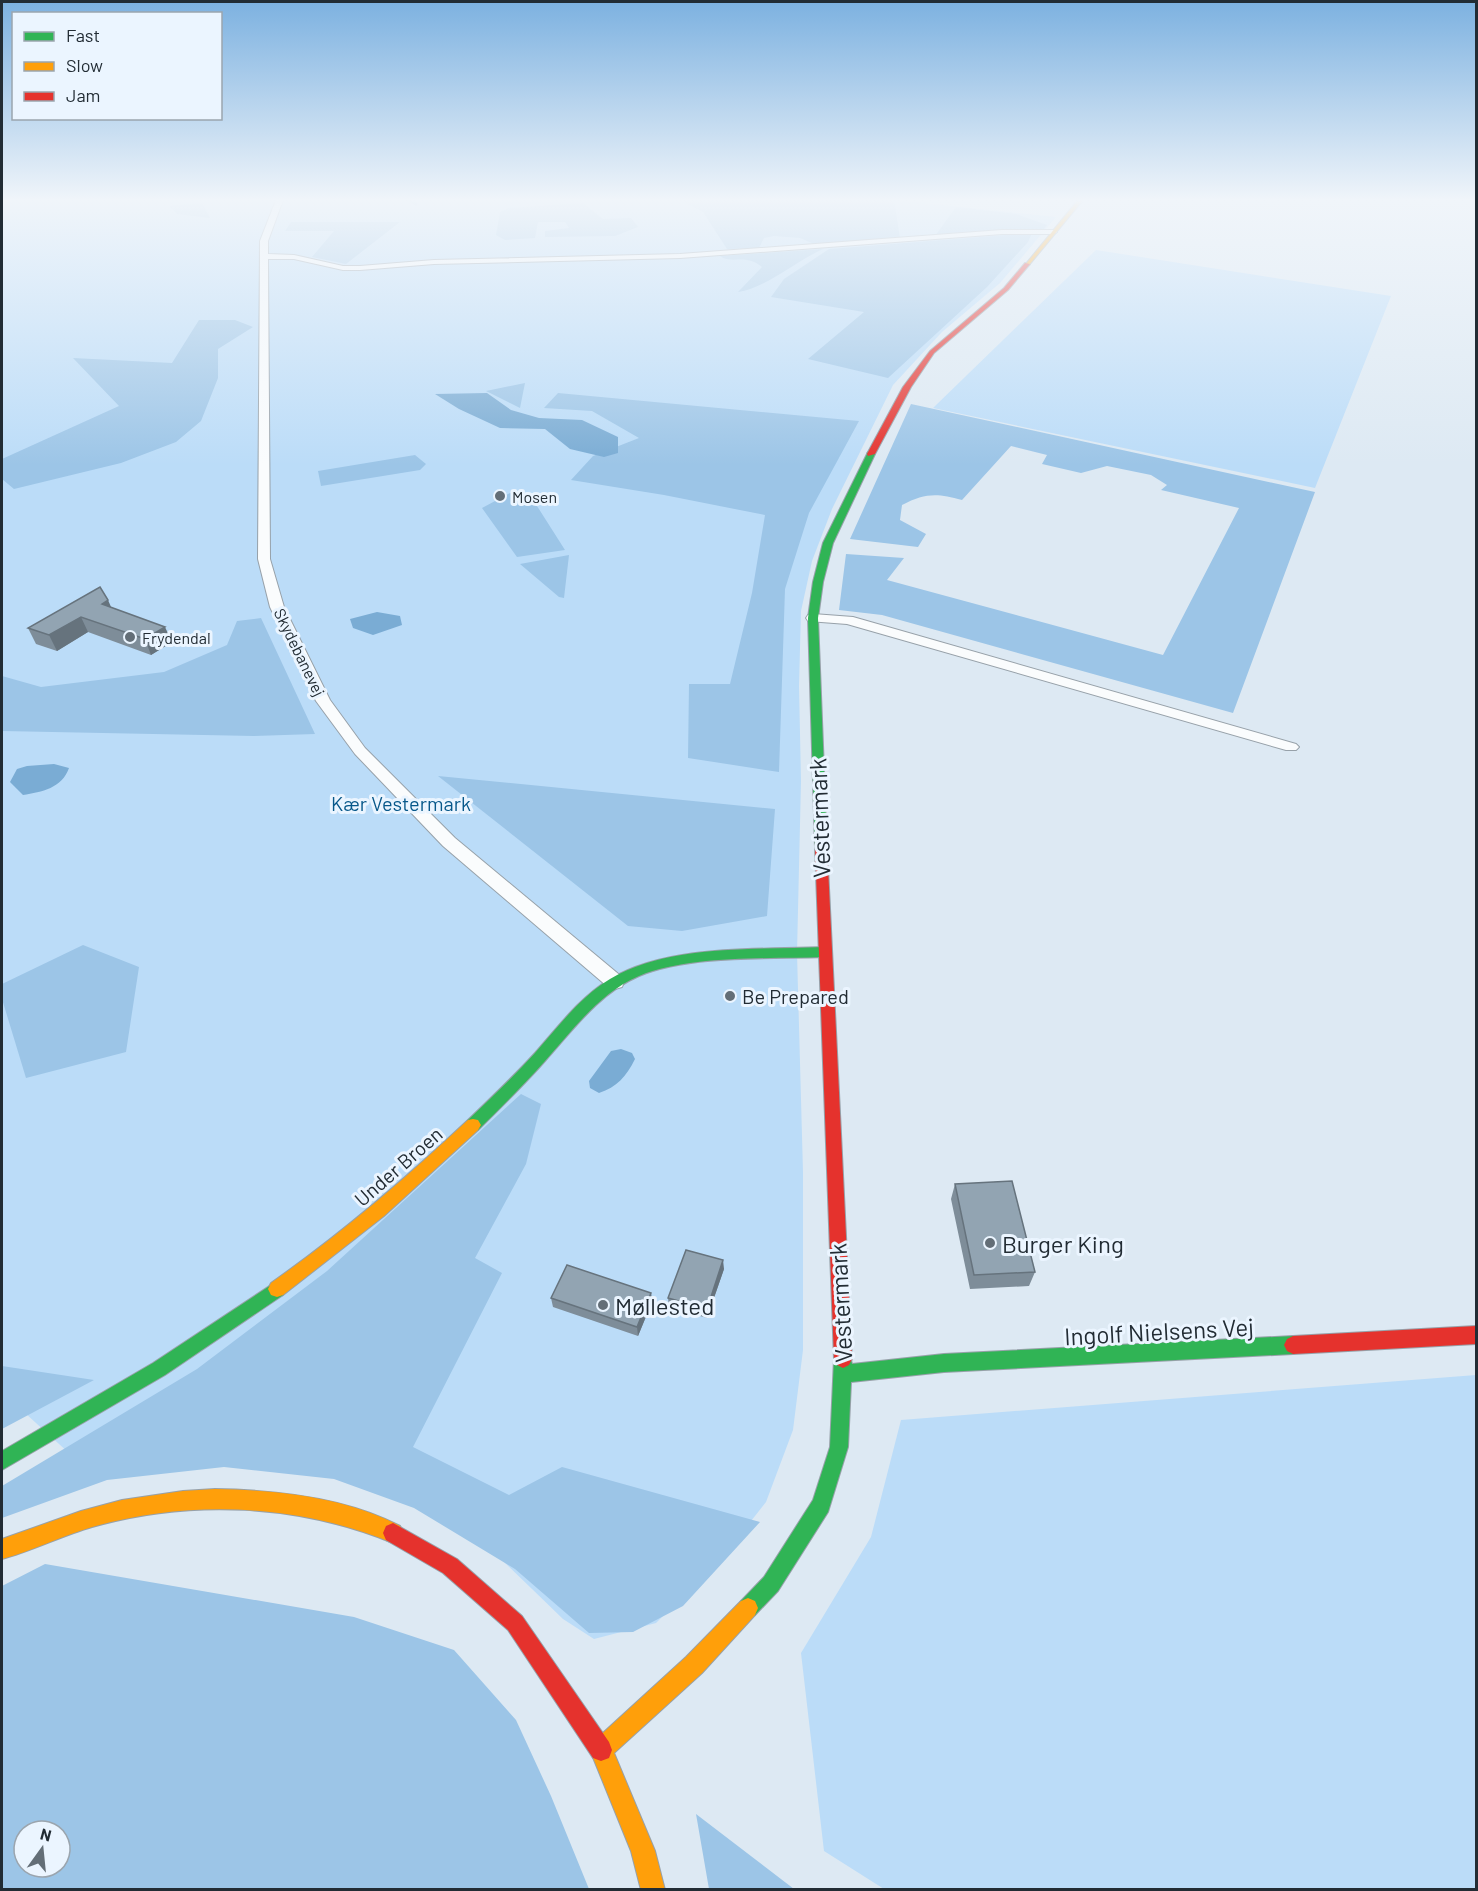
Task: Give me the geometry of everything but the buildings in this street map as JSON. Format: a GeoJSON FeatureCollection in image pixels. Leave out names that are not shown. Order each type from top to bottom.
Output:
{"type":"FeatureCollection","features":[{"type":"Feature","properties":{"kind":"main road","name":"Vestermark"},"geometry":{"type":"LineString","coordinates":[[601,1750],[694,1665],[771,1584],[821,1505],[839,1448],[844,1374],[824,952],[813,618],[818,582],[828,543],[886,422],[907,387],[932,352],[1007,288]]}},
{"type":"Feature","properties":{"kind":"main road","name":"Under Broen"},"geometry":{"type":"LineString","coordinates":[[2,1461],[159,1369],[321,1259],[442,1155],[518,1082],[582,1010],[615,982],[660,964],[696,959],[824,952]]}},
{"type":"Feature","properties":{"kind":"main road","name":"Ingolf Nielsens Vej"},"geometry":{"type":"LineString","coordinates":[[844,1374],[944,1363],[1074,1358],[1476,1335]]}},
{"type":"Feature","properties":{"kind":"main road"},"geometry":{"type":"LineString","coordinates":[[2,1551],[20,1542],[94,1516],[165,1503],[235,1499],[305,1505],[381,1526],[450,1566],[515,1623],[601,1750],[644,1851],[653,1890]]}},
{"type":"Feature","properties":{"kind":"street","name":"Skydebanevej"},"geometry":{"type":"LineString","coordinates":[[264,288],[264,560],[277,607],[323,701],[360,751],[449,842],[615,982]]}},
{"type":"Feature","properties":{"kind":"street"},"geometry":{"type":"LineString","coordinates":[[813,618],[848,620],[1291,747]]}},
{"type":"Feature","properties":{"kind":"green space","name":"Kær Vestermark"},"geometry":{"type":"Polygon","coordinates":[[[2,288],[994,288],[942,332],[893,385],[832,509],[812,561],[801,611],[799,686],[801,781],[797,953],[803,1172],[803,1350],[793,1430],[766,1502],[726,1553],[656,1623],[594,1639],[563,1619],[468,1527],[390,1485],[203,1460],[93,1475],[2,1392],[2,288]]]}},
{"type":"Feature","properties":{"kind":"green space"},"geometry":{"type":"Polygon","coordinates":[[[1057,288],[1341,288],[1391,296],[1315,488],[933,408],[1057,288]]]}},
{"type":"Feature","properties":{"kind":"green space"},"geometry":{"type":"Polygon","coordinates":[[[1476,1375],[1476,1889],[884,1889],[824,1851],[801,1653],[871,1537],[901,1420],[1476,1375]]]}},
{"type":"Feature","properties":{"kind":"shaded area"},"geometry":{"type":"Polygon","coordinates":[[[777,288],[986,288],[888,378],[808,359],[864,312],[771,297],[777,288]]]}},
{"type":"Feature","properties":{"kind":"shaded area"},"geometry":{"type":"Polygon","coordinates":[[[199,320],[235,320],[253,327],[218,349],[218,378],[201,421],[176,442],[121,463],[14,489],[2,479],[2,459],[119,406],[73,358],[172,363],[199,320]]]}},
{"type":"Feature","properties":{"kind":"shaded area"},"geometry":{"type":"Polygon","coordinates":[[[525,383],[520,408],[486,391],[525,383]]]}},
{"type":"Feature","properties":{"kind":"shaded area"},"geometry":{"type":"Polygon","coordinates":[[[487,393],[511,410],[539,418],[582,420],[618,437],[618,453],[604,457],[570,449],[545,429],[500,428],[459,409],[435,394],[487,393]]]}},
{"type":"Feature","properties":{"kind":"shaded area"},"geometry":{"type":"Polygon","coordinates":[[[558,393],[859,421],[809,513],[785,589],[779,772],[688,758],[689,684],[730,684],[752,593],[765,515],[571,480],[593,456],[639,438],[592,411],[544,408],[558,393]]]}},
{"type":"Feature","properties":{"kind":"shaded area"},"geometry":{"type":"Polygon","coordinates":[[[911,404],[1315,492],[1233,713],[882,615],[839,610],[846,554],[904,558],[887,580],[1163,655],[1239,508],[1161,490],[1167,485],[1151,475],[1107,466],[1081,473],[1042,464],[1047,455],[1011,446],[962,500],[931,495],[902,505],[900,520],[926,534],[918,547],[850,539],[911,404]]]}},
{"type":"Feature","properties":{"kind":"shaded area"},"geometry":{"type":"Polygon","coordinates":[[[415,455],[426,464],[420,470],[321,486],[318,471],[415,455]]]}},
{"type":"Feature","properties":{"kind":"shaded area"},"geometry":{"type":"Polygon","coordinates":[[[510,493],[530,495],[565,550],[517,557],[482,508],[510,493]]]}},
{"type":"Feature","properties":{"kind":"shaded area"},"geometry":{"type":"Polygon","coordinates":[[[569,555],[564,598],[559,597],[520,564],[569,555]]]}},
{"type":"Feature","properties":{"kind":"shaded area"},"geometry":{"type":"Polygon","coordinates":[[[377,612],[400,616],[402,625],[373,635],[353,628],[350,619],[377,612]]]}},
{"type":"Feature","properties":{"kind":"shaded area"},"geometry":{"type":"Polygon","coordinates":[[[261,618],[315,734],[254,736],[2,731],[2,676],[41,687],[164,672],[227,645],[237,621],[261,618]]]}},
{"type":"Feature","properties":{"kind":"shaded area"},"geometry":{"type":"Polygon","coordinates":[[[54,764],[69,768],[62,780],[50,788],[23,795],[10,782],[17,769],[54,764]]]}},
{"type":"Feature","properties":{"kind":"shaded area"},"geometry":{"type":"Polygon","coordinates":[[[438,776],[775,809],[767,916],[682,931],[628,926],[438,776]]]}},
{"type":"Feature","properties":{"kind":"shaded area"},"geometry":{"type":"Polygon","coordinates":[[[83,945],[139,967],[126,1052],[26,1078],[2,999],[2,984],[83,945]]]}},
{"type":"Feature","properties":{"kind":"shaded area"},"geometry":{"type":"Polygon","coordinates":[[[621,1049],[632,1053],[635,1059],[628,1071],[611,1088],[599,1093],[590,1088],[589,1081],[611,1051],[621,1049]]]}},
{"type":"Feature","properties":{"kind":"shaded area"},"geometry":{"type":"Polygon","coordinates":[[[521,1094],[541,1104],[526,1164],[475,1258],[502,1273],[413,1447],[509,1495],[562,1467],[760,1522],[683,1606],[633,1632],[589,1633],[515,1569],[414,1508],[334,1479],[224,1467],[107,1480],[2,1518],[2,1486],[197,1369],[327,1271],[521,1094]]]}},
{"type":"Feature","properties":{"kind":"shaded area"},"geometry":{"type":"Polygon","coordinates":[[[2,1366],[94,1380],[2,1429],[2,1366]]]}},
{"type":"Feature","properties":{"kind":"shaded area"},"geometry":{"type":"Polygon","coordinates":[[[45,1564],[354,1617],[454,1650],[516,1720],[551,1796],[589,1889],[2,1889],[2,1586],[45,1564]]]}},
{"type":"Feature","properties":{"kind":"shaded area"},"geometry":{"type":"Polygon","coordinates":[[[696,1814],[794,1889],[709,1889],[696,1814]]]}},
{"type":"Feature","properties":{"kind":"traffic: fast"},"geometry":{"type":"LineString","coordinates":[[821,847],[813,618],[818,582],[828,543],[871,454]]}},
{"type":"Feature","properties":{"kind":"traffic: fast"},"geometry":{"type":"LineString","coordinates":[[473,1125],[523,1075],[584,1008],[614,983],[634,973],[658,965],[686,960],[824,952]]}},
{"type":"Feature","properties":{"kind":"traffic: fast"},"geometry":{"type":"LineString","coordinates":[[2,1461],[159,1369],[277,1289]]}},
{"type":"Feature","properties":{"kind":"traffic: fast"},"geometry":{"type":"LineString","coordinates":[[844,1374],[944,1363],[1293,1345]]}},
{"type":"Feature","properties":{"kind":"traffic: fast"},"geometry":{"type":"LineString","coordinates":[[748,1608],[771,1584],[821,1505],[839,1447],[843,1359]]}},
{"type":"Feature","properties":{"kind":"traffic: slow"},"geometry":{"type":"LineString","coordinates":[[277,1289],[378,1211],[473,1125]]}},
{"type":"Feature","properties":{"kind":"traffic: slow"},"geometry":{"type":"LineString","coordinates":[[2,1549],[93,1517],[122,1510],[153,1504],[215,1499],[246,1499],[307,1507],[366,1522],[393,1533]]}},
{"type":"Feature","properties":{"kind":"traffic: slow"},"geometry":{"type":"LineString","coordinates":[[653,1890],[643,1851],[601,1750],[694,1665],[748,1608]]}},
{"type":"Feature","properties":{"kind":"traffic: jam"},"geometry":{"type":"LineString","coordinates":[[871,454],[907,387],[932,352],[1007,288]]}},
{"type":"Feature","properties":{"kind":"traffic: jam"},"geometry":{"type":"LineString","coordinates":[[821,847],[843,1359]]}},
{"type":"Feature","properties":{"kind":"traffic: jam"},"geometry":{"type":"LineString","coordinates":[[1293,1345],[1476,1335]]}},
{"type":"Feature","properties":{"kind":"traffic: jam"},"geometry":{"type":"LineString","coordinates":[[393,1533],[450,1566],[515,1623],[601,1750]]}},
{"type":"Feature","properties":{"kind":"place","name":"Mosen"},"geometry":{"type":"Point","coordinates":[500,496]}},
{"type":"Feature","properties":{"kind":"place","name":"Frydendal"},"geometry":{"type":"Point","coordinates":[130,637]}},
{"type":"Feature","properties":{"kind":"place","name":"Be Prepared"},"geometry":{"type":"Point","coordinates":[730,996]}},
{"type":"Feature","properties":{"kind":"place","name":"Burger King"},"geometry":{"type":"Point","coordinates":[990,1243]}},
{"type":"Feature","properties":{"kind":"place","name":"Møllested"},"geometry":{"type":"Point","coordinates":[603,1305]}}]}
